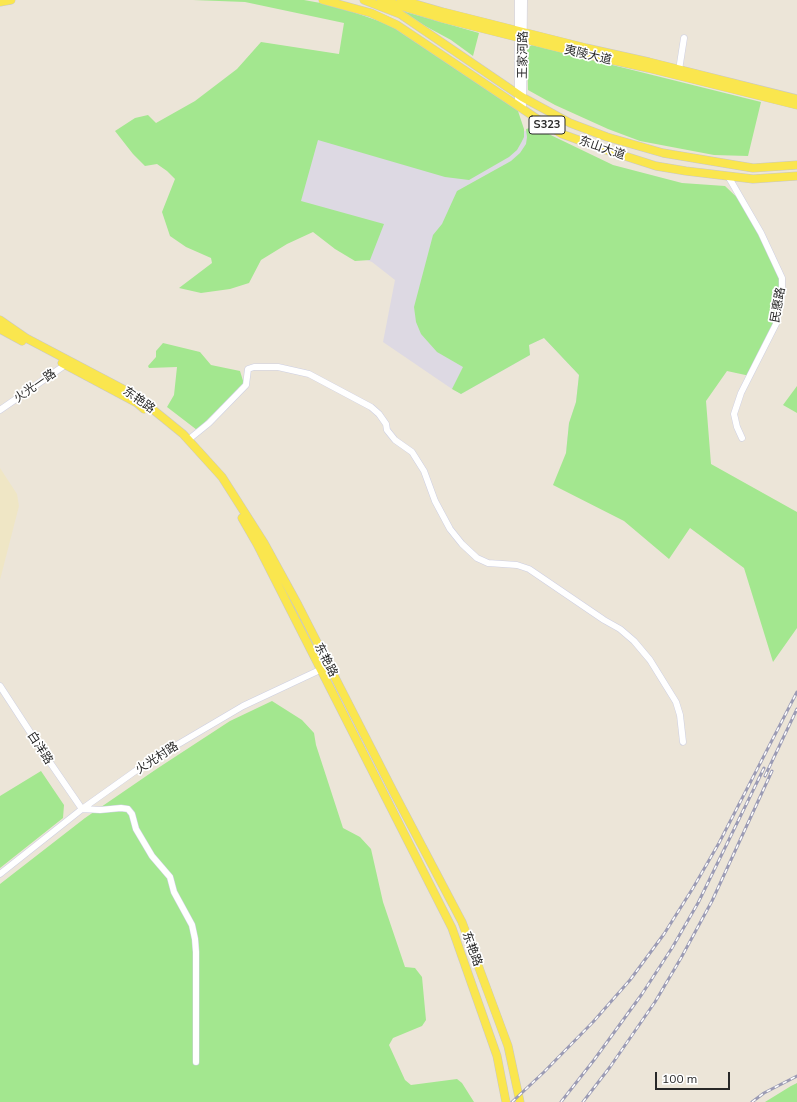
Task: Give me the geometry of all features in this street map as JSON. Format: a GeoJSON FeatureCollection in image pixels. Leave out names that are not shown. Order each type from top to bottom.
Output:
{"type":"FeatureCollection","features":[{"type":"Feature","properties":{"kind":"main road"},"geometry":{"type":"LineString","coordinates":[[0,2],[11,0]]}},
{"type":"Feature","properties":{"kind":"main road","name":"东山大道"},"geometry":{"type":"LineString","coordinates":[[323,0],[371,13],[397,25],[520,108],[562,134],[613,153],[656,166],[686,171],[753,179],[797,176]]}},
{"type":"Feature","properties":{"kind":"main road","name":"东山大道"},"geometry":{"type":"LineString","coordinates":[[364,0],[400,14],[520,96],[570,123],[608,137],[663,153],[754,168],[797,165]]}},
{"type":"Feature","properties":{"kind":"main road","name":"夷陵大道"},"geometry":{"type":"LineString","coordinates":[[381,0],[441,18],[679,70],[797,99]]}},
{"type":"Feature","properties":{"kind":"main road","name":"夷陵大道"},"geometry":{"type":"LineString","coordinates":[[402,0],[521,35],[797,105]]}},
{"type":"Feature","properties":{"kind":"main road","name":"东艳路"},"geometry":{"type":"LineString","coordinates":[[0,320],[26,338],[137,403],[178,438],[219,481],[257,544],[452,928],[497,1056],[506,1102]]}},
{"type":"Feature","properties":{"kind":"main road","name":"东艳路"},"geometry":{"type":"LineString","coordinates":[[0,329],[140,399],[183,434],[222,477],[264,543],[298,605],[462,922],[508,1046],[520,1102]]}},
{"type":"Feature","properties":{"kind":"street","name":"王家河路"},"geometry":{"type":"LineString","coordinates":[[518,0],[521,35]]}},
{"type":"Feature","properties":{"kind":"street","name":"王家河路"},"geometry":{"type":"LineString","coordinates":[[520,108],[521,35],[524,0]]}},
{"type":"Feature","properties":{"kind":"street"},"geometry":{"type":"LineString","coordinates":[[679,70],[684,38]]}},
{"type":"Feature","properties":{"kind":"street","name":"民惠路"},"geometry":{"type":"LineString","coordinates":[[728,176],[767,246],[782,278],[782,292],[776,324],[741,393],[734,414],[737,427],[742,438]]}},
{"type":"Feature","properties":{"kind":"street","name":"火光一路"},"geometry":{"type":"LineString","coordinates":[[0,410],[68,363]]}},
{"type":"Feature","properties":{"kind":"street"},"geometry":{"type":"LineString","coordinates":[[188,440],[210,423],[246,385],[248,369],[254,367],[278,367],[309,374],[371,407],[379,414],[386,424],[387,430],[395,440],[412,452],[424,471],[436,501],[450,529],[462,544],[477,558],[488,563],[517,565],[529,569],[604,620],[620,629],[634,641],[650,660],[676,702],[680,715],[683,742]]}},
{"type":"Feature","properties":{"kind":"street","name":"火光村路"},"geometry":{"type":"LineString","coordinates":[[0,874],[82,809],[148,762],[243,706],[329,666]]}},
{"type":"Feature","properties":{"kind":"street","name":"白洋路"},"geometry":{"type":"LineString","coordinates":[[0,686],[46,758],[82,809]]}},
{"type":"Feature","properties":{"kind":"street"},"geometry":{"type":"LineString","coordinates":[[82,809],[128,809],[132,814],[136,829],[152,856],[170,877],[174,892],[192,925],[196,952],[196,1062]]}},
{"type":"Feature","properties":{"kind":"shaded area"},"geometry":{"type":"Polygon","coordinates":[[[538,129],[609,236],[566,453],[569,423],[576,402],[579,375],[544,338],[529,345],[530,355],[461,394],[383,342],[395,280],[372,262],[335,249],[326,235],[302,221],[286,134],[489,137],[538,129]]]}},
{"type":"Feature","properties":{"kind":"shaded area"},"geometry":{"type":"Polygon","coordinates":[[[0,468],[17,494],[19,506],[0,580],[0,468]]]}},
{"type":"Feature","properties":{"kind":"green space"},"geometry":{"type":"Polygon","coordinates":[[[193,0],[304,0],[326,4],[396,27],[517,108],[524,129],[524,137],[517,150],[509,157],[469,180],[445,177],[318,140],[301,201],[384,224],[370,260],[355,261],[335,249],[313,232],[287,244],[261,260],[249,283],[230,289],[201,293],[179,288],[212,263],[211,258],[186,247],[170,236],[162,212],[175,179],[157,164],[145,166],[133,154],[115,131],[135,118],[148,115],[156,123],[195,101],[237,69],[261,42],[339,54],[344,23],[245,2],[193,0]]]}},
{"type":"Feature","properties":{"kind":"green space"},"geometry":{"type":"Polygon","coordinates":[[[392,8],[479,33],[473,56],[451,40],[392,8]]]}},
{"type":"Feature","properties":{"kind":"green space"},"geometry":{"type":"Polygon","coordinates":[[[532,45],[761,102],[748,156],[714,155],[640,141],[608,129],[555,105],[528,90],[527,48],[532,45]]]}},
{"type":"Feature","properties":{"kind":"green space"},"geometry":{"type":"Polygon","coordinates":[[[534,127],[613,165],[682,183],[725,186],[746,206],[782,278],[776,324],[750,376],[727,371],[706,401],[711,464],[797,512],[797,628],[773,662],[744,568],[690,528],[669,559],[624,521],[553,485],[566,453],[569,423],[576,402],[579,375],[544,338],[529,345],[530,355],[461,394],[452,389],[463,367],[437,352],[421,334],[416,322],[414,307],[433,235],[442,224],[457,191],[511,161],[520,153],[526,144],[526,129],[534,127]]]}},
{"type":"Feature","properties":{"kind":"green space"},"geometry":{"type":"Polygon","coordinates":[[[163,343],[200,352],[211,365],[240,371],[244,384],[197,430],[167,407],[174,395],[177,367],[149,368],[148,366],[156,357],[156,351],[163,343]]]}},
{"type":"Feature","properties":{"kind":"green space"},"geometry":{"type":"Polygon","coordinates":[[[797,386],[797,413],[783,405],[797,386]]]}},
{"type":"Feature","properties":{"kind":"green space"},"geometry":{"type":"Polygon","coordinates":[[[272,701],[302,720],[314,733],[316,745],[343,828],[360,837],[371,849],[383,902],[405,967],[415,968],[422,977],[426,1020],[422,1026],[393,1038],[389,1045],[405,1080],[411,1085],[457,1079],[462,1083],[474,1102],[0,1102],[0,884],[85,818],[158,768],[230,721],[272,701]]]}},
{"type":"Feature","properties":{"kind":"green space"},"geometry":{"type":"Polygon","coordinates":[[[41,771],[64,805],[63,818],[0,868],[0,796],[41,771]]]}},
{"type":"Feature","properties":{"kind":"green space"},"geometry":{"type":"Polygon","coordinates":[[[797,1083],[797,1102],[765,1102],[791,1086],[797,1083]]]}},
{"type":"Feature","properties":{"kind":"railway"},"geometry":{"type":"LineString","coordinates":[[512,1102],[593,1022],[630,980],[664,934],[719,843],[797,692]]}},
{"type":"Feature","properties":{"kind":"railway"},"geometry":{"type":"LineString","coordinates":[[765,776],[797,709]]}},
{"type":"Feature","properties":{"kind":"railway"},"geometry":{"type":"LineString","coordinates":[[561,1102],[642,994],[672,948],[698,903],[764,768]]}},
{"type":"Feature","properties":{"kind":"railway"},"geometry":{"type":"LineString","coordinates":[[583,1102],[610,1067],[655,1002],[681,958],[712,901],[772,771]]}},
{"type":"Feature","properties":{"kind":"railway"},"geometry":{"type":"LineString","coordinates":[[752,1102],[764,1093],[797,1076]]}}]}
